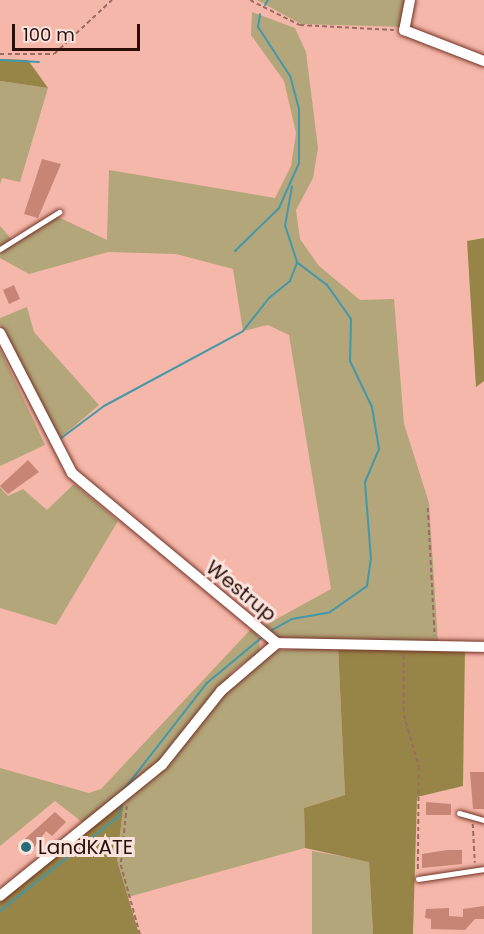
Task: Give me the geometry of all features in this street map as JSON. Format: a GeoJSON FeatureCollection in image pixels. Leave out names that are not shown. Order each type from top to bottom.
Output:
{"type":"FeatureCollection","features":[{"type":"Feature","properties":{"kind":"street"},"geometry":{"type":"LineString","coordinates":[[410,0],[404,30],[484,62]]}},
{"type":"Feature","properties":{"kind":"street","name":"Westrup"},"geometry":{"type":"LineString","coordinates":[[0,333],[72,474],[277,643],[220,691],[162,765],[0,896]]}},
{"type":"Feature","properties":{"kind":"street"},"geometry":{"type":"LineString","coordinates":[[277,643],[484,647]]}},
{"type":"Feature","properties":{"kind":"lane"},"geometry":{"type":"LineString","coordinates":[[0,249],[59,212]]}},
{"type":"Feature","properties":{"kind":"lane"},"geometry":{"type":"LineString","coordinates":[[459,813],[474,820],[484,820]]}},
{"type":"Feature","properties":{"kind":"lane"},"geometry":{"type":"LineString","coordinates":[[418,879],[484,869]]}},
{"type":"Feature","properties":{"kind":"path"},"geometry":{"type":"LineString","coordinates":[[0,54],[54,54],[112,0]]}},
{"type":"Feature","properties":{"kind":"path"},"geometry":{"type":"LineString","coordinates":[[250,0],[300,25],[404,30]]}},
{"type":"Feature","properties":{"kind":"path"},"geometry":{"type":"LineString","coordinates":[[429,508],[436,646]]}},
{"type":"Feature","properties":{"kind":"path"},"geometry":{"type":"LineString","coordinates":[[404,645],[404,715],[419,767],[418,879]]}},
{"type":"Feature","properties":{"kind":"path"},"geometry":{"type":"LineString","coordinates":[[124,796],[129,816],[120,866],[140,934]]}},
{"type":"Feature","properties":{"kind":"path"},"geometry":{"type":"LineString","coordinates":[[474,820],[474,869]]}},
{"type":"Feature","properties":{"kind":"shaded area"},"geometry":{"type":"Polygon","coordinates":[[[257,0],[411,0],[405,27],[301,24],[257,0]]]}},
{"type":"Feature","properties":{"kind":"shaded area"},"geometry":{"type":"Polygon","coordinates":[[[252,12],[295,28],[306,52],[318,148],[313,178],[296,210],[300,239],[319,266],[360,300],[394,299],[404,424],[429,503],[438,642],[279,638],[262,627],[331,589],[289,335],[268,325],[243,331],[233,269],[176,254],[108,252],[29,274],[0,258],[0,226],[14,242],[56,216],[107,240],[109,170],[275,198],[291,166],[296,133],[284,81],[251,35],[252,12]]]}},
{"type":"Feature","properties":{"kind":"shaded area"},"geometry":{"type":"Polygon","coordinates":[[[0,59],[28,60],[48,88],[0,81],[0,59]]]}},
{"type":"Feature","properties":{"kind":"shaded area"},"geometry":{"type":"Polygon","coordinates":[[[0,81],[48,88],[20,182],[2,178],[0,184],[0,81]]]}},
{"type":"Feature","properties":{"kind":"shaded area"},"geometry":{"type":"Polygon","coordinates":[[[484,238],[484,381],[476,387],[467,241],[484,238]]]}},
{"type":"Feature","properties":{"kind":"shaded area"},"geometry":{"type":"Polygon","coordinates":[[[27,307],[34,332],[99,405],[57,441],[0,325],[0,318],[27,307]]]}},
{"type":"Feature","properties":{"kind":"shaded area"},"geometry":{"type":"Polygon","coordinates":[[[0,349],[45,445],[0,466],[0,349]]]}},
{"type":"Feature","properties":{"kind":"shaded area"},"geometry":{"type":"Polygon","coordinates":[[[74,484],[118,521],[56,625],[0,608],[0,487],[8,496],[23,489],[47,510],[74,484]]]}},
{"type":"Feature","properties":{"kind":"shaded area"},"geometry":{"type":"Polygon","coordinates":[[[251,629],[259,637],[260,651],[234,670],[158,763],[119,796],[82,822],[55,801],[0,846],[0,768],[89,793],[101,789],[251,629]]]}},
{"type":"Feature","properties":{"kind":"shaded area"},"geometry":{"type":"Polygon","coordinates":[[[338,646],[345,795],[304,808],[305,848],[128,897],[117,860],[124,801],[238,679],[272,651],[338,646]]]}},
{"type":"Feature","properties":{"kind":"shaded area"},"geometry":{"type":"Polygon","coordinates":[[[338,646],[465,648],[463,786],[417,797],[413,934],[373,934],[369,862],[305,848],[304,808],[345,795],[338,646]]]}},
{"type":"Feature","properties":{"kind":"shaded area"},"geometry":{"type":"Polygon","coordinates":[[[124,801],[117,860],[139,934],[0,934],[0,902],[124,801]]]}},
{"type":"Feature","properties":{"kind":"shaded area"},"geometry":{"type":"Polygon","coordinates":[[[312,851],[369,861],[373,934],[312,934],[312,851]]]}},
{"type":"Feature","properties":{"kind":"building"},"geometry":{"type":"Polygon","coordinates":[[[42,159],[61,164],[38,218],[24,214],[42,159]]]}},
{"type":"Feature","properties":{"kind":"building"},"geometry":{"type":"Polygon","coordinates":[[[14,285],[20,299],[9,304],[3,290],[14,285]]]}},
{"type":"Feature","properties":{"kind":"building"},"geometry":{"type":"Polygon","coordinates":[[[28,460],[39,472],[8,494],[0,486],[28,460]]]}},
{"type":"Feature","properties":{"kind":"building"},"geometry":{"type":"Polygon","coordinates":[[[470,772],[484,772],[484,809],[473,809],[470,772]]]}},
{"type":"Feature","properties":{"kind":"building"},"geometry":{"type":"Polygon","coordinates":[[[426,802],[451,804],[451,815],[426,815],[426,802]]]}},
{"type":"Feature","properties":{"kind":"building"},"geometry":{"type":"Polygon","coordinates":[[[55,812],[66,822],[52,836],[46,831],[28,856],[17,846],[55,812]]]}},
{"type":"Feature","properties":{"kind":"building"},"geometry":{"type":"Polygon","coordinates":[[[462,850],[462,864],[422,868],[422,854],[462,850]]]}},
{"type":"Feature","properties":{"kind":"building"},"geometry":{"type":"Polygon","coordinates":[[[484,906],[484,919],[475,919],[465,930],[431,929],[431,919],[425,918],[426,909],[449,908],[449,916],[463,917],[463,909],[484,906]]]}},
{"type":"Feature","properties":{"kind":"waterway"},"geometry":{"type":"LineString","coordinates":[[265,5],[268,0]]}},
{"type":"Feature","properties":{"kind":"waterway"},"geometry":{"type":"LineString","coordinates":[[235,251],[279,208],[299,163],[299,109],[290,76],[258,27],[260,14]]}},
{"type":"Feature","properties":{"kind":"waterway"},"geometry":{"type":"LineString","coordinates":[[0,60],[39,62]]}},
{"type":"Feature","properties":{"kind":"waterway"},"geometry":{"type":"LineString","coordinates":[[272,630],[292,619],[330,612],[367,586],[371,559],[365,482],[379,449],[372,407],[350,361],[351,319],[327,285],[297,262],[285,226],[292,187]]}},
{"type":"Feature","properties":{"kind":"waterway"},"geometry":{"type":"LineString","coordinates":[[60,439],[104,406],[243,331],[269,298],[290,281],[297,263]]}},
{"type":"Feature","properties":{"kind":"waterway"},"geometry":{"type":"LineString","coordinates":[[122,792],[207,683],[261,638]]}},
{"type":"Feature","properties":{"kind":"waterway"},"geometry":{"type":"LineString","coordinates":[[0,911],[119,816],[121,803]]}},
{"type":"Feature","properties":{"kind":"place","name":"LandKATE"},"geometry":{"type":"Point","coordinates":[26,847]}}]}
